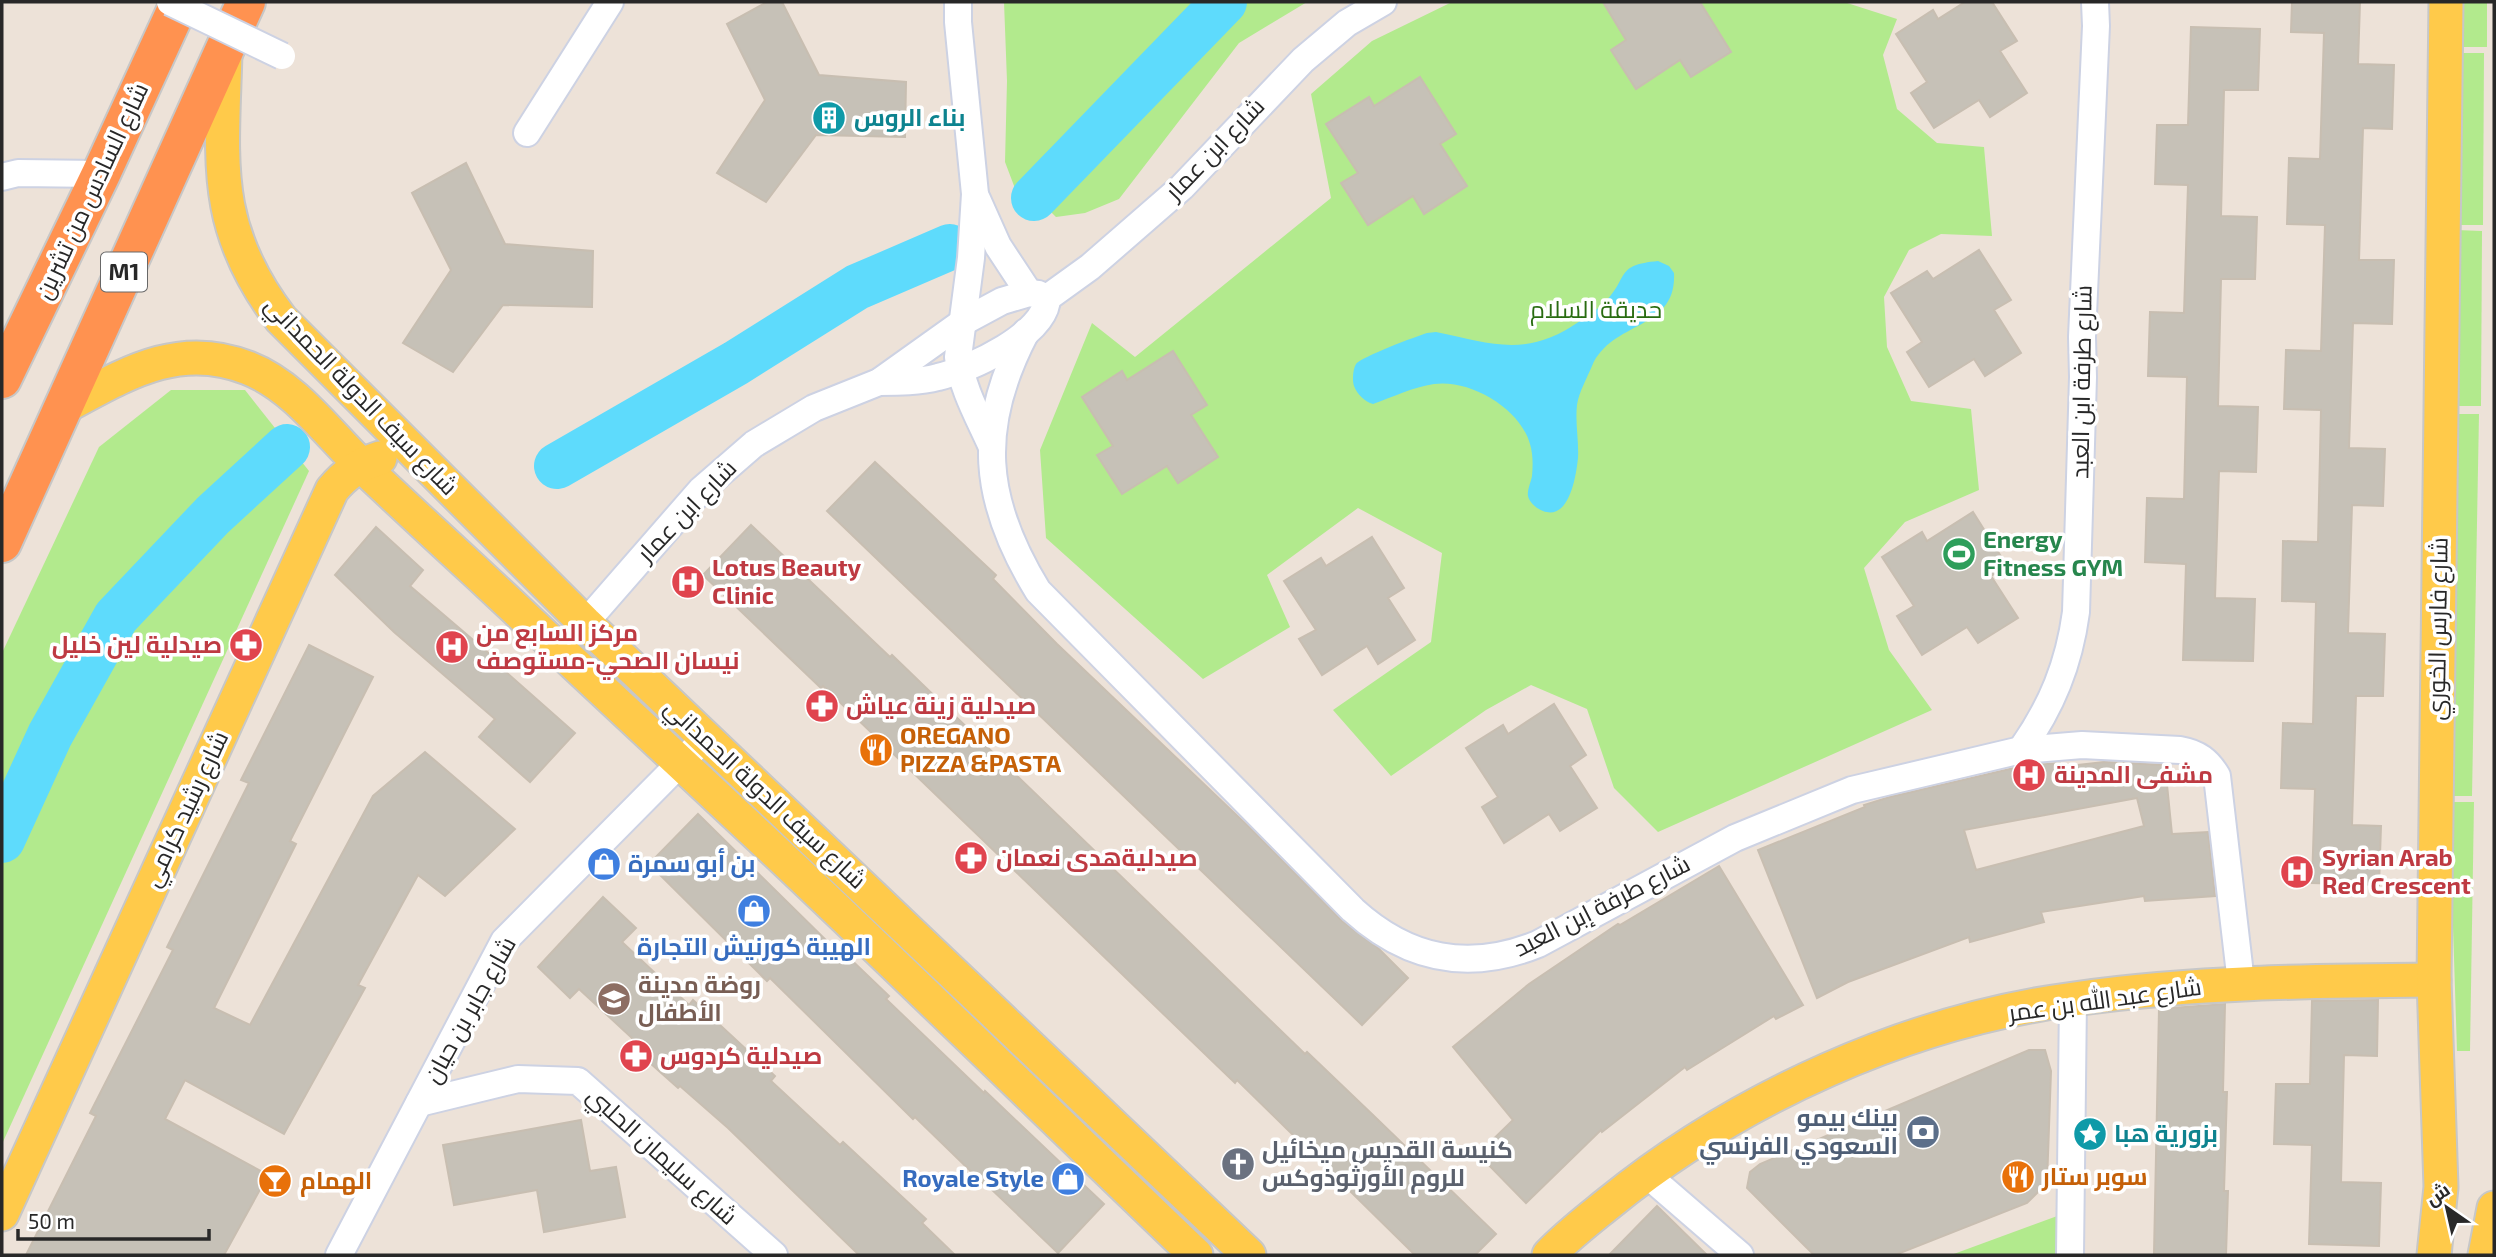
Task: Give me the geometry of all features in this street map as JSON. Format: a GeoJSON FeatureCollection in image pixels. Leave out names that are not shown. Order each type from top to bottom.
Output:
{"type":"FeatureCollection","features":[{"type":"Feature","properties":{"kind":"highway","name":"شارع السادس من تشرين"},"geometry":{"type":"LineString","coordinates":[[2,379],[180,2]]}},
{"type":"Feature","properties":{"kind":"highway","name":"M1"},"geometry":{"type":"LineString","coordinates":[[2,543],[246,2]]}},
{"type":"Feature","properties":{"kind":"main road","name":"شارع فارس الخوري"},"geometry":{"type":"LineString","coordinates":[[2434,1255],[2441,1187],[2434,980],[2446,2]]}},
{"type":"Feature","properties":{"kind":"main road","name":"شارع سيف الدولة الحمداني"},"geometry":{"type":"LineString","coordinates":[[225,47],[222,170],[231,224],[245,262],[265,298],[281,319],[584,623],[1249,1255]]}},
{"type":"Feature","properties":{"kind":"main road","name":"شارع سيف الدولة الحمداني"},"geometry":{"type":"LineString","coordinates":[[64,407],[128,373],[173,359],[221,360],[244,366],[285,389],[361,465],[780,856],[1196,1255]]}},
{"type":"Feature","properties":{"kind":"main road","name":"شارع رشيد كرامي"},"geometry":{"type":"LineString","coordinates":[[2,1214],[332,490],[346,473],[361,465],[389,456],[414,454]]}},
{"type":"Feature","properties":{"kind":"main road","name":"شارع عبد الله بن عمر"},"geometry":{"type":"LineString","coordinates":[[1549,1255],[1566,1237],[1645,1173],[1710,1131],[1767,1099],[1849,1061],[1922,1035],[1997,1014],[2073,999],[2241,983],[2434,980]]}},
{"type":"Feature","properties":{"kind":"main road"},"geometry":{"type":"LineString","coordinates":[[2441,1187],[2445,1255]]}},
{"type":"Feature","properties":{"kind":"main road"},"geometry":{"type":"LineString","coordinates":[[2485,1255],[2494,1208]]}},
{"type":"Feature","properties":{"kind":"street"},"geometry":{"type":"LineString","coordinates":[[170,2],[282,56]]}},
{"type":"Feature","properties":{"kind":"street"},"geometry":{"type":"LineString","coordinates":[[527,133],[610,2]]}},
{"type":"Feature","properties":{"kind":"street"},"geometry":{"type":"LineString","coordinates":[[958,2],[975,194],[998,246],[1038,296]]}},
{"type":"Feature","properties":{"kind":"street","name":"شارع ابن عمار"},"geometry":{"type":"LineString","coordinates":[[584,623],[701,490],[754,444],[814,408],[879,382],[963,322],[1002,301],[1038,296],[1118,243],[1182,187],[1303,60],[1347,23],[1383,2]]}},
{"type":"Feature","properties":{"kind":"street"},"geometry":{"type":"LineString","coordinates":[[2077,2],[2095,14]]}},
{"type":"Feature","properties":{"kind":"street","name":"شارع طرفة ابن العبد"},"geometry":{"type":"LineString","coordinates":[[2021,750],[2053,698],[2067,661],[2076,612],[2082,337],[2095,14]]}},
{"type":"Feature","properties":{"kind":"street"},"geometry":{"type":"LineString","coordinates":[[2,177],[18,173],[101,174]]}},
{"type":"Feature","properties":{"kind":"street","name":"شارع طرفة إبن العبد"},"geometry":{"type":"LineString","coordinates":[[975,194],[958,350],[960,371],[991,444]]}},
{"type":"Feature","properties":{"kind":"street","name":"شارع ابن عمار"},"geometry":{"type":"LineString","coordinates":[[879,382],[918,381],[960,371],[1026,332],[1044,314],[1038,296]]}},
{"type":"Feature","properties":{"kind":"street","name":"شارع طرفة إبن العبد"},"geometry":{"type":"LineString","coordinates":[[1026,332],[1001,386],[991,444],[994,482],[1002,522],[1017,558],[1038,591],[1353,910],[1388,938],[1429,954],[1451,958],[1473,959],[1517,952],[1538,944],[1735,838],[1852,790],[2021,750],[2082,745],[2191,752],[2211,766],[2220,788],[2241,983]]}},
{"type":"Feature","properties":{"kind":"street","name":"شارع جابر بن حيان"},"geometry":{"type":"LineString","coordinates":[[339,1255],[504,941],[705,738]]}},
{"type":"Feature","properties":{"kind":"street"},"geometry":{"type":"LineString","coordinates":[[2070,1255],[2073,999]]}},
{"type":"Feature","properties":{"kind":"street","name":"شارع سليمان الحلبي"},"geometry":{"type":"LineString","coordinates":[[419,1103],[518,1079],[578,1081],[774,1255]]}},
{"type":"Feature","properties":{"kind":"street"},"geometry":{"type":"LineString","coordinates":[[1645,1173],[1740,1255]]}},
{"type":"Feature","properties":{"kind":"green space"},"geometry":{"type":"Polygon","coordinates":[[[1004,2],[1202,2],[1045,173],[1016,191],[1005,162],[1007,81],[1004,2]]]}},
{"type":"Feature","properties":{"kind":"green space"},"geometry":{"type":"Polygon","coordinates":[[[1245,2],[1307,2],[1239,43],[1119,199],[1085,213],[1056,217],[1045,206],[1245,2]]]}},
{"type":"Feature","properties":{"kind":"green space","name":"حديقة السلام"},"geometry":{"type":"Polygon","coordinates":[[[1452,2],[1844,2],[1897,19],[1883,55],[1897,109],[1937,143],[1984,147],[1992,236],[1941,234],[1909,250],[1884,297],[1887,347],[1911,401],[1971,409],[1979,490],[1905,522],[1864,568],[1889,650],[1932,710],[1658,832],[1614,788],[1587,709],[1531,685],[1486,710],[1391,776],[1333,710],[1431,642],[1442,553],[1358,508],[1267,575],[1290,627],[1203,679],[1046,538],[1040,450],[1092,323],[1135,357],[1331,198],[1311,94],[1372,41],[1452,2]]]}},
{"type":"Feature","properties":{"kind":"green space"},"geometry":{"type":"Polygon","coordinates":[[[2461,2],[2487,2],[2487,47],[2460,47],[2461,2]]]}},
{"type":"Feature","properties":{"kind":"green space"},"geometry":{"type":"Polygon","coordinates":[[[2458,53],[2484,53],[2483,225],[2457,225],[2458,53]]]}},
{"type":"Feature","properties":{"kind":"green space"},"geometry":{"type":"Polygon","coordinates":[[[2456,230],[2482,231],[2481,406],[2455,406],[2456,230]]]}},
{"type":"Feature","properties":{"kind":"green space"},"geometry":{"type":"Polygon","coordinates":[[[171,390],[245,390],[309,471],[2,1144],[2,653],[99,447],[171,390]]]}},
{"type":"Feature","properties":{"kind":"green space"},"geometry":{"type":"Polygon","coordinates":[[[2453,414],[2479,414],[2472,796],[2447,796],[2453,414]]]}},
{"type":"Feature","properties":{"kind":"green space"},"geometry":{"type":"Polygon","coordinates":[[[2449,802],[2474,802],[2470,1051],[2457,1051],[2449,802]]]}},
{"type":"Feature","properties":{"kind":"green space"},"geometry":{"type":"Polygon","coordinates":[[[2060,1215],[2066,1255],[1951,1255],[2060,1215]]]}},
{"type":"Feature","properties":{"kind":"water"},"geometry":{"type":"Polygon","coordinates":[[[1658,261],[1669,266],[1674,273],[1672,292],[1665,306],[1655,316],[1614,340],[1601,351],[1592,366],[1577,405],[1578,458],[1575,476],[1565,504],[1559,510],[1543,511],[1530,501],[1528,494],[1533,464],[1530,444],[1516,419],[1492,399],[1463,386],[1434,384],[1373,404],[1362,397],[1354,386],[1354,369],[1360,361],[1427,333],[1436,332],[1475,341],[1510,345],[1543,340],[1561,333],[1600,307],[1629,269],[1658,261]]]}},
{"type":"Feature","properties":{"kind":"building","name":"بناء الروس"},"geometry":{"type":"Polygon","coordinates":[[[767,2],[782,2],[819,75],[906,82],[905,137],[816,135],[766,202],[717,173],[765,100],[727,24],[767,2]]]}},
{"type":"Feature","properties":{"kind":"building"},"geometry":{"type":"Polygon","coordinates":[[[1603,2],[1700,2],[1731,52],[1691,77],[1680,60],[1636,89],[1611,50],[1626,40],[1603,2]]]}},
{"type":"Feature","properties":{"kind":"building"},"geometry":{"type":"Polygon","coordinates":[[[1965,2],[1992,2],[2017,41],[2000,51],[2027,93],[1990,117],[1979,100],[1934,128],[1911,93],[1927,82],[1896,34],[1933,10],[1938,19],[1965,2]]]}},
{"type":"Feature","properties":{"kind":"building"},"geometry":{"type":"Polygon","coordinates":[[[2292,2],[2360,2],[2358,64],[2394,65],[2392,129],[2363,128],[2359,260],[2394,260],[2392,324],[2353,323],[2349,448],[2385,449],[2383,506],[2352,505],[2348,633],[2385,634],[2383,696],[2356,696],[2352,825],[2381,826],[2379,885],[2312,883],[2315,789],[2281,788],[2283,723],[2313,724],[2316,602],[2282,601],[2283,541],[2318,542],[2321,410],[2284,409],[2286,350],[2321,351],[2325,225],[2287,224],[2289,158],[2320,159],[2324,33],[2291,32],[2292,2]]]}},
{"type":"Feature","properties":{"kind":"building"},"geometry":{"type":"Polygon","coordinates":[[[2191,27],[2260,29],[2258,90],[2224,90],[2221,216],[2257,217],[2255,279],[2221,279],[2218,406],[2258,407],[2256,472],[2219,471],[2215,598],[2255,599],[2253,661],[2183,660],[2186,564],[2145,562],[2147,498],[2184,499],[2187,377],[2148,376],[2150,312],[2184,313],[2188,185],[2155,184],[2157,125],[2188,125],[2191,27]]]}},
{"type":"Feature","properties":{"kind":"building"},"geometry":{"type":"Polygon","coordinates":[[[1420,77],[1456,134],[1440,144],[1467,186],[1424,214],[1413,196],[1368,225],[1341,183],[1358,173],[1326,124],[1369,97],[1374,106],[1420,77]]]}},
{"type":"Feature","properties":{"kind":"building"},"geometry":{"type":"Polygon","coordinates":[[[466,163],[505,244],[593,251],[592,307],[503,305],[453,372],[403,343],[451,270],[412,193],[466,163]]]}},
{"type":"Feature","properties":{"kind":"building"},"geometry":{"type":"Polygon","coordinates":[[[1979,250],[2011,300],[1994,310],[2021,353],[1985,376],[1974,359],[1929,387],[1907,352],[1922,342],[1891,293],[1927,271],[1933,279],[1979,250]]]}},
{"type":"Feature","properties":{"kind":"building"},"geometry":{"type":"Polygon","coordinates":[[[1173,351],[1207,405],[1191,415],[1218,457],[1178,483],[1167,466],[1122,494],[1097,455],[1113,446],[1082,397],[1122,371],[1127,380],[1173,351]]]}},
{"type":"Feature","properties":{"kind":"building"},"geometry":{"type":"Polygon","coordinates":[[[875,462],[996,575],[993,579],[1057,644],[1250,828],[1342,921],[1377,947],[1408,978],[1362,1025],[827,511],[875,462]]]}},
{"type":"Feature","properties":{"kind":"building"},"geometry":{"type":"Polygon","coordinates":[[[1973,512],[2007,566],[1991,576],[2018,618],[1978,643],[1967,627],[1922,655],[1897,616],[1914,606],[1882,557],[1922,532],[1927,541],[1973,512]]]}},
{"type":"Feature","properties":{"kind":"building"},"geometry":{"type":"Polygon","coordinates":[[[751,525],[890,657],[892,655],[1305,1054],[1307,1052],[1496,1234],[1475,1255],[1415,1255],[1237,1080],[1235,1083],[823,686],[821,688],[703,575],[751,525]]]}},
{"type":"Feature","properties":{"kind":"building"},"geometry":{"type":"Polygon","coordinates":[[[376,527],[423,570],[410,586],[499,662],[497,664],[575,733],[530,782],[479,737],[495,719],[394,632],[335,575],[376,527]]]}},
{"type":"Feature","properties":{"kind":"building"},"geometry":{"type":"Polygon","coordinates":[[[1372,537],[1404,588],[1388,598],[1415,640],[1378,664],[1367,646],[1322,675],[1299,639],[1316,630],[1284,581],[1321,558],[1326,566],[1372,537]]]}},
{"type":"Feature","properties":{"kind":"building"},"geometry":{"type":"Polygon","coordinates":[[[309,645],[373,677],[290,841],[296,844],[214,1008],[250,1025],[373,796],[425,752],[515,829],[445,896],[418,875],[358,985],[365,988],[284,1134],[185,1080],[165,1119],[268,1175],[224,1255],[26,1255],[96,1116],[90,1113],[173,950],[167,947],[249,783],[241,780],[309,645]]]}},
{"type":"Feature","properties":{"kind":"building"},"geometry":{"type":"Polygon","coordinates":[[[1554,704],[1586,755],[1570,766],[1597,808],[1560,831],[1549,814],[1504,843],[1482,807],[1498,797],[1466,748],[1503,725],[1508,734],[1554,704]]]}},
{"type":"Feature","properties":{"kind":"building"},"geometry":{"type":"Polygon","coordinates":[[[2104,762],[2165,765],[2172,834],[2208,832],[2215,896],[2145,901],[2144,896],[2041,912],[2044,922],[1970,942],[1969,937],[1848,982],[1817,998],[1758,850],[1865,807],[1864,805],[1890,797],[2023,766],[2060,763],[2060,767],[2104,762]],[[2137,798],[1964,830],[1976,870],[2144,826],[2137,798]]]}},
{"type":"Feature","properties":{"kind":"building"},"geometry":{"type":"Polygon","coordinates":[[[698,814],[837,951],[840,949],[889,996],[886,999],[1104,1204],[1058,1253],[915,1117],[913,1119],[770,978],[767,981],[649,864],[698,814]]]}},
{"type":"Feature","properties":{"kind":"building"},"geometry":{"type":"Polygon","coordinates":[[[1719,866],[1803,1005],[1776,1019],[1774,1016],[1687,1070],[1685,1067],[1602,1132],[1601,1130],[1526,1203],[1478,1154],[1513,1120],[1453,1047],[1529,984],[1618,924],[1719,866]]]}},
{"type":"Feature","properties":{"kind":"building"},"geometry":{"type":"Polygon","coordinates":[[[603,897],[636,928],[622,942],[689,1005],[693,1000],[775,1076],[771,1081],[840,1145],[843,1142],[926,1219],[922,1223],[955,1255],[859,1255],[728,1128],[642,1056],[646,1051],[579,989],[570,998],[538,967],[603,897]]]}},
{"type":"Feature","properties":{"kind":"building"},"geometry":{"type":"Polygon","coordinates":[[[2378,1000],[2377,1056],[2344,1055],[2341,1182],[2381,1183],[2379,1246],[2309,1244],[2312,1145],[2274,1144],[2276,1084],[2310,1084],[2312,1001],[2378,1000]]]}},
{"type":"Feature","properties":{"kind":"building"},"geometry":{"type":"Polygon","coordinates":[[[2225,1004],[2223,1092],[2227,1092],[2224,1191],[2228,1191],[2226,1255],[2154,1254],[2159,1009],[2225,1004]]]}},
{"type":"Feature","properties":{"kind":"building"},"geometry":{"type":"Polygon","coordinates":[[[2029,1050],[2045,1050],[2051,1071],[2047,1183],[2027,1203],[1895,1255],[1814,1255],[1747,1188],[1750,1172],[1760,1164],[2029,1050]]]}},
{"type":"Feature","properties":{"kind":"building"},"geometry":{"type":"Polygon","coordinates":[[[581,1120],[590,1171],[616,1167],[625,1217],[544,1232],[537,1190],[454,1205],[443,1145],[581,1120]]]}},
{"type":"Feature","properties":{"kind":"building"},"geometry":{"type":"Polygon","coordinates":[[[1657,1206],[1707,1255],[1609,1255],[1657,1206]]]}},
{"type":"Feature","properties":{"kind":"waterway"},"geometry":{"type":"LineString","coordinates":[[1034,198],[1224,2]]}},
{"type":"Feature","properties":{"kind":"waterway"},"geometry":{"type":"LineString","coordinates":[[557,466],[736,363],[857,287],[950,247]]}},
{"type":"Feature","properties":{"kind":"waterway"},"geometry":{"type":"LineString","coordinates":[[2,840],[50,735],[116,617],[213,515],[287,447]]}},
{"type":"Feature","properties":{"kind":"place","name":"بناء الروس"},"geometry":{"type":"Point","coordinates":[829,118]}},
{"type":"Feature","properties":{"kind":"place","name":"Energy Fitness GYM"},"geometry":{"type":"Point","coordinates":[1959,554]}},
{"type":"Feature","properties":{"kind":"place","name":"Lotus Beauty Clinic"},"geometry":{"type":"Point","coordinates":[688,582]}},
{"type":"Feature","properties":{"kind":"place","name":"صيدلية لين خليل"},"geometry":{"type":"Point","coordinates":[246,645]}},
{"type":"Feature","properties":{"kind":"place","name":"مركز السابع من نيسان الصحي-مستوصف"},"geometry":{"type":"Point","coordinates":[452,647]}},
{"type":"Feature","properties":{"kind":"place","name":"صيدلية زينة عياش"},"geometry":{"type":"Point","coordinates":[822,706]}},
{"type":"Feature","properties":{"kind":"place","name":"OREGANO PIZZA &PASTA"},"geometry":{"type":"Point","coordinates":[876,750]}},
{"type":"Feature","properties":{"kind":"place","name":"مشفى المدينة"},"geometry":{"type":"Point","coordinates":[2029,775]}},
{"type":"Feature","properties":{"kind":"place","name":"صيدليةهدى نعمان"},"geometry":{"type":"Point","coordinates":[971,858]}},
{"type":"Feature","properties":{"kind":"place","name":"بن أبو سمرة"},"geometry":{"type":"Point","coordinates":[604,864]}},
{"type":"Feature","properties":{"kind":"place","name":"Syrian Arab Red Crescent"},"geometry":{"type":"Point","coordinates":[2297,872]}},
{"type":"Feature","properties":{"kind":"place","name":"الهيبة كورنيش التجارة"},"geometry":{"type":"Point","coordinates":[754,911]}},
{"type":"Feature","properties":{"kind":"place","name":"روضة مدينة الأطفال"},"geometry":{"type":"Point","coordinates":[614,999]}},
{"type":"Feature","properties":{"kind":"place","name":"صيدلية كردوس"},"geometry":{"type":"Point","coordinates":[636,1056]}},
{"type":"Feature","properties":{"kind":"place","name":"بينك بيمو السعودي الفرنسي"},"geometry":{"type":"Point","coordinates":[1923,1132]}},
{"type":"Feature","properties":{"kind":"place","name":"بزورية هبا"},"geometry":{"type":"Point","coordinates":[2090,1134]}},
{"type":"Feature","properties":{"kind":"place","name":"كنيسة القديس ميخائيل للروم الأورثوذوكس"},"geometry":{"type":"Point","coordinates":[1238,1164]}},
{"type":"Feature","properties":{"kind":"place","name":"سوبر ستار"},"geometry":{"type":"Point","coordinates":[2018,1177]}},
{"type":"Feature","properties":{"kind":"place","name":"Royale Style"},"geometry":{"type":"Point","coordinates":[1068,1179]}},
{"type":"Feature","properties":{"kind":"place","name":"الهمام"},"geometry":{"type":"Point","coordinates":[275,1181]}}]}
